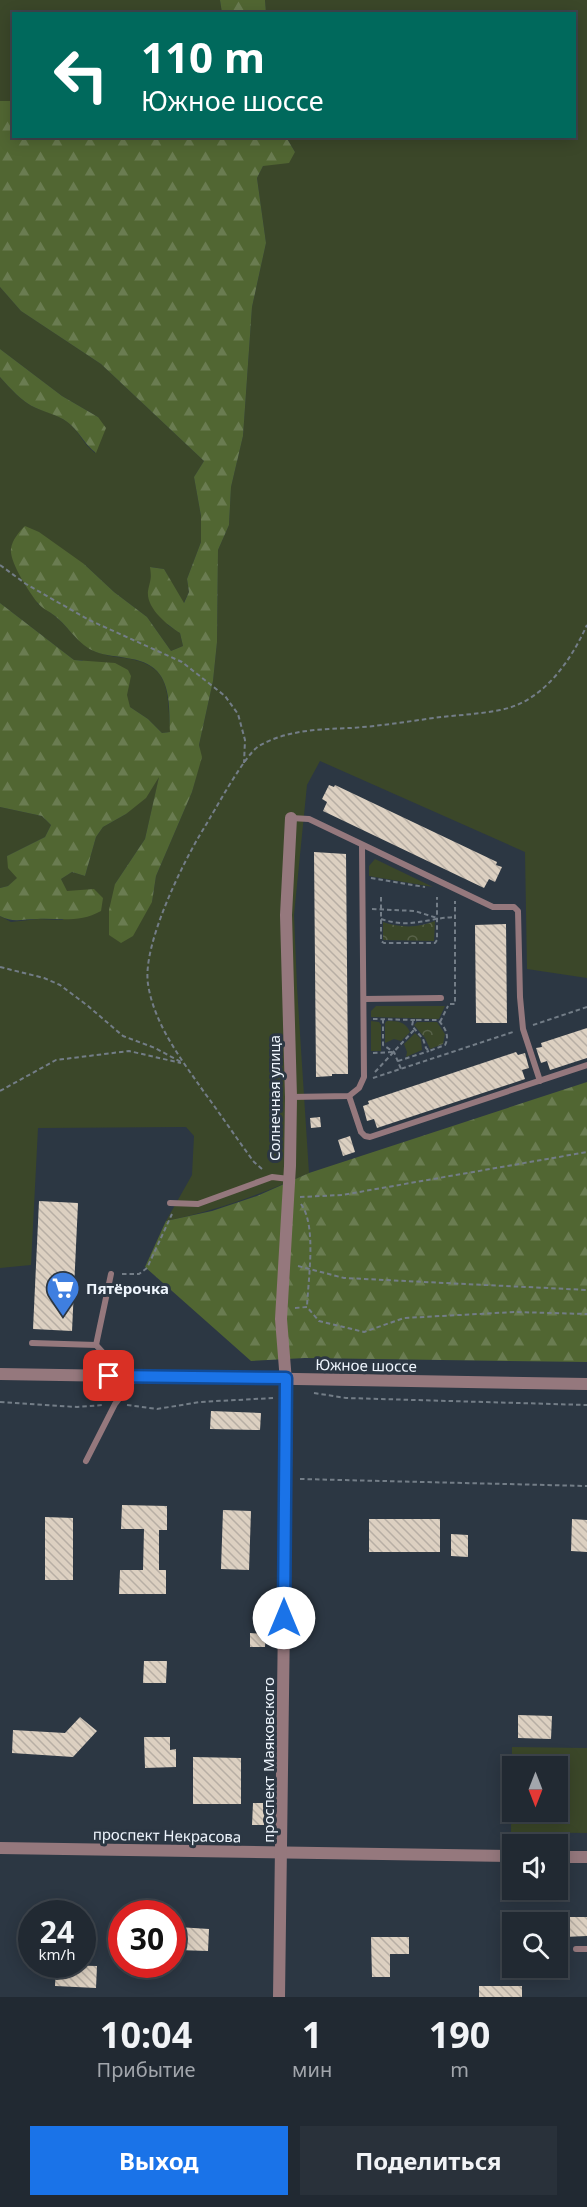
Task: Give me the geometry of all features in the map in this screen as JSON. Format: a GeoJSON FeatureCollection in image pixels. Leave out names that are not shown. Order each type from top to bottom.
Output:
{"type":"FeatureCollection","features":[{"type":"Feature","properties":{"kind":"street","name":"Солнечная улица"},"geometry":{"type":"LineString","coordinates":[[286,1378],[281,1341],[281,1308],[289,1179],[291,1097],[286,915],[291,818]]}},
{"type":"Feature","properties":{"kind":"street","name":"Южное шоссе"},"geometry":{"type":"LineString","coordinates":[[0,1374],[587,1384]]}},
{"type":"Feature","properties":{"kind":"street","name":"проспект Маяковского"},"geometry":{"type":"LineString","coordinates":[[279,1997],[286,1378]]}},
{"type":"Feature","properties":{"kind":"street","name":"проспект Некрасова"},"geometry":{"type":"LineString","coordinates":[[0,1848],[502,1856]]}},
{"type":"Feature","properties":{"kind":"street"},"geometry":{"type":"LineString","coordinates":[[568,1857],[587,1857]]}},
{"type":"Feature","properties":{"kind":"lane"},"geometry":{"type":"LineString","coordinates":[[291,818],[309,819],[494,908],[514,907],[519,911],[520,997],[523,1029],[540,1081]]}},
{"type":"Feature","properties":{"kind":"lane"},"geometry":{"type":"LineString","coordinates":[[291,1097],[349,1096],[359,1088],[364,1077],[363,845]]}},
{"type":"Feature","properties":{"kind":"lane"},"geometry":{"type":"LineString","coordinates":[[364,999],[441,998]]}},
{"type":"Feature","properties":{"kind":"lane"},"geometry":{"type":"LineString","coordinates":[[349,1096],[361,1132],[370,1137],[587,1065]]}},
{"type":"Feature","properties":{"kind":"lane"},"geometry":{"type":"LineString","coordinates":[[170,1203],[198,1204],[272,1177],[289,1179]]}},
{"type":"Feature","properties":{"kind":"lane"},"geometry":{"type":"LineString","coordinates":[[96,1345],[111,1274]]}},
{"type":"Feature","properties":{"kind":"lane"},"geometry":{"type":"LineString","coordinates":[[32,1343],[96,1345],[107,1357],[109,1376]]}},
{"type":"Feature","properties":{"kind":"lane"},"geometry":{"type":"LineString","coordinates":[[86,1461],[115,1404],[136,1376]]}},
{"type":"Feature","properties":{"kind":"lane"},"geometry":{"type":"LineString","coordinates":[[576,1949],[587,1949]]}},
{"type":"Feature","properties":{"kind":"path"},"geometry":{"type":"LineString","coordinates":[[0,565],[26,584],[89,620],[182,662],[225,696],[238,714],[245,740],[244,763]]}},
{"type":"Feature","properties":{"kind":"path"},"geometry":{"type":"LineString","coordinates":[[272,1177],[254,1162],[184,1064],[158,1019],[148,984],[148,958],[153,939],[170,896],[199,836],[244,763],[257,747],[291,734],[369,727],[502,710],[539,692],[555,678],[572,655],[587,625]]}},
{"type":"Feature","properties":{"kind":"path"},"geometry":{"type":"LineString","coordinates":[[363,876],[432,888]]}},
{"type":"Feature","properties":{"kind":"path"},"geometry":{"type":"LineString","coordinates":[[440,1022],[449,1004],[455,1004],[456,890]]}},
{"type":"Feature","properties":{"kind":"path"},"geometry":{"type":"LineString","coordinates":[[381,897],[381,940],[384,943],[435,943],[437,940],[437,897]]}},
{"type":"Feature","properties":{"kind":"path"},"geometry":{"type":"LineString","coordinates":[[381,909],[415,910],[437,918]]}},
{"type":"Feature","properties":{"kind":"path"},"geometry":{"type":"LineString","coordinates":[[381,919],[401,924],[416,924],[437,918],[455,917]]}},
{"type":"Feature","properties":{"kind":"path"},"geometry":{"type":"LineString","coordinates":[[0,967],[44,978],[60,985],[123,1036],[154,1048],[184,1064]]}},
{"type":"Feature","properties":{"kind":"path"},"geometry":{"type":"LineString","coordinates":[[414,1030],[368,1080],[587,1007]]}},
{"type":"Feature","properties":{"kind":"path"},"geometry":{"type":"LineString","coordinates":[[364,1019],[440,1022],[447,1033],[446,1043],[450,1053]]}},
{"type":"Feature","properties":{"kind":"path"},"geometry":{"type":"LineString","coordinates":[[383,1019],[383,1045],[394,1052],[401,1069]]}},
{"type":"Feature","properties":{"kind":"path"},"geometry":{"type":"LineString","coordinates":[[417,1020],[413,1021],[412,1026],[429,1051]]}},
{"type":"Feature","properties":{"kind":"path"},"geometry":{"type":"LineString","coordinates":[[398,1062],[437,1050],[446,1043]]}},
{"type":"Feature","properties":{"kind":"path"},"geometry":{"type":"LineString","coordinates":[[0,1091],[56,1060],[129,1051],[184,1064]]}},
{"type":"Feature","properties":{"kind":"path"},"geometry":{"type":"LineString","coordinates":[[364,1053],[394,1052]]}},
{"type":"Feature","properties":{"kind":"path"},"geometry":{"type":"LineString","coordinates":[[587,1152],[342,1195],[295,1197],[304,1209],[308,1224],[307,1307],[319,1321],[364,1332],[404,1318],[515,1312],[587,1314]]}},
{"type":"Feature","properties":{"kind":"path"},"geometry":{"type":"LineString","coordinates":[[111,1274],[139,1274],[147,1268],[173,1211],[182,1203]]}},
{"type":"Feature","properties":{"kind":"path"},"geometry":{"type":"LineString","coordinates":[[308,1269],[344,1278],[587,1290]]}},
{"type":"Feature","properties":{"kind":"path"},"geometry":{"type":"LineString","coordinates":[[281,1308],[307,1307]]}},
{"type":"Feature","properties":{"kind":"path"},"geometry":{"type":"LineString","coordinates":[[313,1393],[346,1398],[587,1405]]}},
{"type":"Feature","properties":{"kind":"path"},"geometry":{"type":"LineString","coordinates":[[0,1402],[77,1407],[115,1404],[157,1409],[200,1402],[269,1400],[287,1394]]}},
{"type":"Feature","properties":{"kind":"path"},"geometry":{"type":"LineString","coordinates":[[285,1478],[587,1486]]}},
{"type":"Feature","properties":{"kind":"green space"},"geometry":{"type":"Polygon","coordinates":[[[0,0],[220,0],[222,12],[12,12],[12,101],[0,101],[0,0]]]}},
{"type":"Feature","properties":{"kind":"green space"},"geometry":{"type":"Polygon","coordinates":[[[220,0],[265,0],[266,12],[222,12],[220,0]]]}},
{"type":"Feature","properties":{"kind":"green space"},"geometry":{"type":"Polygon","coordinates":[[[265,0],[587,0],[587,978],[527,969],[525,852],[320,761],[307,785],[294,915],[309,1173],[239,1201],[166,1221],[192,1175],[194,1136],[186,1127],[38,1128],[31,1265],[0,1268],[0,916],[11,922],[38,919],[63,920],[66,891],[61,879],[72,872],[85,876],[96,837],[103,827],[126,814],[160,774],[145,839],[115,884],[152,902],[156,876],[192,792],[201,757],[199,745],[213,681],[217,642],[218,550],[229,525],[231,487],[243,436],[252,307],[266,243],[257,178],[263,166],[295,152],[287,138],[576,138],[576,12],[266,12],[265,0]]]}},
{"type":"Feature","properties":{"kind":"green space"},"geometry":{"type":"Polygon","coordinates":[[[0,101],[12,101],[12,138],[287,138],[295,152],[289,163],[263,166],[257,178],[266,243],[252,307],[243,436],[231,487],[229,525],[218,550],[217,642],[213,681],[199,745],[202,757],[192,792],[156,876],[152,902],[133,936],[121,943],[109,935],[109,910],[115,884],[145,839],[159,777],[146,798],[126,814],[103,827],[96,837],[85,876],[72,872],[61,879],[67,891],[94,889],[103,898],[101,911],[93,915],[70,919],[13,920],[0,916],[0,888],[8,886],[17,878],[8,868],[7,856],[45,837],[51,825],[42,816],[0,807],[0,603],[74,660],[115,663],[128,670],[131,676],[127,695],[130,707],[148,719],[162,733],[170,732],[167,692],[162,677],[157,671],[144,662],[103,654],[84,645],[60,620],[37,602],[16,568],[11,549],[14,539],[25,526],[39,532],[84,564],[114,592],[147,617],[171,651],[183,646],[180,633],[164,621],[150,604],[148,591],[151,577],[150,567],[164,569],[184,603],[189,592],[187,579],[201,542],[201,516],[194,477],[204,461],[101,364],[21,311],[0,287],[0,101]]]}},
{"type":"Feature","properties":{"kind":"green space"},"geometry":{"type":"Polygon","coordinates":[[[0,287],[21,311],[101,364],[204,461],[194,477],[201,516],[201,542],[187,579],[189,592],[183,604],[164,569],[151,567],[152,580],[148,592],[168,625],[180,633],[183,646],[171,651],[147,617],[114,592],[84,564],[37,603],[54,615],[88,648],[107,655],[145,663],[155,669],[165,686],[171,732],[162,733],[148,719],[130,707],[82,660],[74,660],[0,603],[0,377],[26,402],[70,424],[95,453],[98,417],[62,396],[0,349],[0,287]]]}},
{"type":"Feature","properties":{"kind":"green space"},"geometry":{"type":"Polygon","coordinates":[[[0,349],[62,396],[98,417],[106,428],[96,453],[67,422],[31,405],[8,386],[0,377],[0,349]]]}},
{"type":"Feature","properties":{"kind":"green space"},"geometry":{"type":"Polygon","coordinates":[[[0,807],[42,816],[51,825],[45,837],[7,856],[18,878],[8,886],[0,888],[0,807]]]}},
{"type":"Feature","properties":{"kind":"green space"},"geometry":{"type":"Polygon","coordinates":[[[375,859],[433,887],[369,876],[369,866],[375,859]]]}},
{"type":"Feature","properties":{"kind":"green space"},"geometry":{"type":"Polygon","coordinates":[[[435,921],[434,941],[383,940],[383,922],[409,926],[435,921]]]}},
{"type":"Feature","properties":{"kind":"green space"},"geometry":{"type":"Polygon","coordinates":[[[376,1006],[445,1006],[439,1019],[371,1017],[371,1011],[376,1006]]]}},
{"type":"Feature","properties":{"kind":"green space"},"geometry":{"type":"Polygon","coordinates":[[[371,1021],[379,1022],[381,1025],[381,1051],[371,1051],[371,1021]]]}},
{"type":"Feature","properties":{"kind":"green space"},"geometry":{"type":"Polygon","coordinates":[[[387,1021],[401,1022],[410,1032],[401,1041],[394,1039],[385,1043],[385,1023],[387,1021]]]}},
{"type":"Feature","properties":{"kind":"green space"},"geometry":{"type":"Polygon","coordinates":[[[417,1022],[437,1022],[445,1034],[443,1044],[430,1049],[425,1038],[414,1025],[417,1022]]]}},
{"type":"Feature","properties":{"kind":"green space"},"geometry":{"type":"Polygon","coordinates":[[[415,1033],[421,1039],[422,1050],[406,1057],[404,1044],[415,1033]]]}},
{"type":"Feature","properties":{"kind":"green space"},"geometry":{"type":"Polygon","coordinates":[[[587,1082],[587,1362],[305,1358],[251,1361],[145,1267],[166,1221],[212,1211],[257,1196],[309,1173],[587,1082]]]}},
{"type":"Feature","properties":{"kind":"green space"},"geometry":{"type":"Polygon","coordinates":[[[512,1747],[587,1748],[587,1833],[511,1832],[511,1822],[568,1822],[568,1756],[512,1756],[512,1747]]]}},
{"type":"Feature","properties":{"kind":"building"},"geometry":{"type":"Polygon","coordinates":[[[329,785],[334,787],[335,785],[497,862],[496,865],[502,867],[495,882],[489,879],[484,888],[323,811],[327,802],[322,799],[329,785]]]}},
{"type":"Feature","properties":{"kind":"building"},"geometry":{"type":"Polygon","coordinates":[[[314,852],[346,854],[348,1074],[316,1077],[314,852]]]}},
{"type":"Feature","properties":{"kind":"building"},"geometry":{"type":"Polygon","coordinates":[[[506,924],[507,1023],[476,1023],[475,925],[506,924]]]}},
{"type":"Feature","properties":{"kind":"building"},"geometry":{"type":"Polygon","coordinates":[[[587,1028],[587,1058],[550,1070],[547,1061],[541,1063],[536,1048],[542,1047],[541,1043],[587,1028]]]}},
{"type":"Feature","properties":{"kind":"building"},"geometry":{"type":"Polygon","coordinates":[[[516,1052],[518,1055],[525,1053],[529,1068],[522,1070],[525,1079],[377,1128],[374,1119],[367,1121],[363,1106],[369,1104],[368,1101],[516,1052]]]}},
{"type":"Feature","properties":{"kind":"building"},"geometry":{"type":"Polygon","coordinates":[[[320,1117],[321,1127],[311,1128],[310,1118],[320,1117]]]}},
{"type":"Feature","properties":{"kind":"building"},"geometry":{"type":"Polygon","coordinates":[[[350,1136],[355,1152],[343,1156],[338,1140],[350,1136]]]}},
{"type":"Feature","properties":{"kind":"building"},"geometry":{"type":"Polygon","coordinates":[[[39,1201],[78,1203],[72,1331],[33,1329],[39,1201]]]}},
{"type":"Feature","properties":{"kind":"building"},"geometry":{"type":"Polygon","coordinates":[[[211,1411],[261,1413],[260,1430],[210,1429],[211,1411]]]}},
{"type":"Feature","properties":{"kind":"building"},"geometry":{"type":"Polygon","coordinates":[[[122,1505],[167,1506],[167,1530],[159,1530],[159,1570],[166,1570],[166,1594],[119,1594],[120,1570],[143,1570],[144,1529],[121,1529],[122,1505]]]}},
{"type":"Feature","properties":{"kind":"building"},"geometry":{"type":"Polygon","coordinates":[[[223,1510],[251,1511],[249,1570],[221,1569],[223,1510]]]}},
{"type":"Feature","properties":{"kind":"building"},"geometry":{"type":"Polygon","coordinates":[[[45,1517],[73,1518],[73,1580],[45,1580],[45,1517]]]}},
{"type":"Feature","properties":{"kind":"building"},"geometry":{"type":"Polygon","coordinates":[[[369,1519],[440,1519],[440,1552],[369,1552],[369,1519]]]}},
{"type":"Feature","properties":{"kind":"building"},"geometry":{"type":"Polygon","coordinates":[[[572,1519],[587,1520],[587,1552],[571,1551],[572,1519]]]}},
{"type":"Feature","properties":{"kind":"building"},"geometry":{"type":"Polygon","coordinates":[[[451,1534],[468,1535],[468,1557],[451,1556],[451,1534]]]}},
{"type":"Feature","properties":{"kind":"building"},"geometry":{"type":"Polygon","coordinates":[[[250,1633],[266,1634],[265,1647],[250,1647],[250,1633]]]}},
{"type":"Feature","properties":{"kind":"building"},"geometry":{"type":"Polygon","coordinates":[[[144,1661],[167,1661],[166,1683],[143,1683],[144,1661]]]}},
{"type":"Feature","properties":{"kind":"building"},"geometry":{"type":"Polygon","coordinates":[[[518,1715],[552,1716],[551,1739],[518,1738],[518,1715]]]}},
{"type":"Feature","properties":{"kind":"building"},"geometry":{"type":"Polygon","coordinates":[[[80,1717],[97,1731],[73,1757],[12,1753],[13,1730],[65,1733],[80,1717]]]}},
{"type":"Feature","properties":{"kind":"building"},"geometry":{"type":"Polygon","coordinates":[[[144,1737],[170,1737],[170,1750],[176,1749],[176,1767],[145,1768],[144,1737]]]}},
{"type":"Feature","properties":{"kind":"building"},"geometry":{"type":"Polygon","coordinates":[[[193,1757],[241,1758],[241,1804],[193,1804],[193,1757]]]}},
{"type":"Feature","properties":{"kind":"building"},"geometry":{"type":"Polygon","coordinates":[[[253,1803],[265,1803],[264,1825],[252,1825],[253,1803]]]}},
{"type":"Feature","properties":{"kind":"building"},"geometry":{"type":"Polygon","coordinates":[[[568,1917],[587,1917],[587,1936],[568,1937],[568,1917]]]}},
{"type":"Feature","properties":{"kind":"building"},"geometry":{"type":"Polygon","coordinates":[[[186,1928],[209,1929],[208,1951],[186,1950],[186,1928]]]}},
{"type":"Feature","properties":{"kind":"building"},"geometry":{"type":"Polygon","coordinates":[[[371,1937],[409,1937],[409,1954],[390,1954],[390,1977],[372,1977],[371,1937]]]}},
{"type":"Feature","properties":{"kind":"building"},"geometry":{"type":"Polygon","coordinates":[[[97,1966],[96,1988],[55,1986],[55,1978],[96,1978],[97,1966]]]}},
{"type":"Feature","properties":{"kind":"building"},"geometry":{"type":"Polygon","coordinates":[[[479,1986],[522,1986],[522,1997],[479,1997],[479,1986]]]}},
{"type":"Feature","properties":{"kind":"place","name":"Пятёрочка"},"geometry":{"type":"Point","coordinates":[63,1317]}},
{"type":"Feature","properties":{"kind":"route"},"geometry":{"type":"LineString","coordinates":[[109,1376],[286,1378],[284,1618]]}}]}
